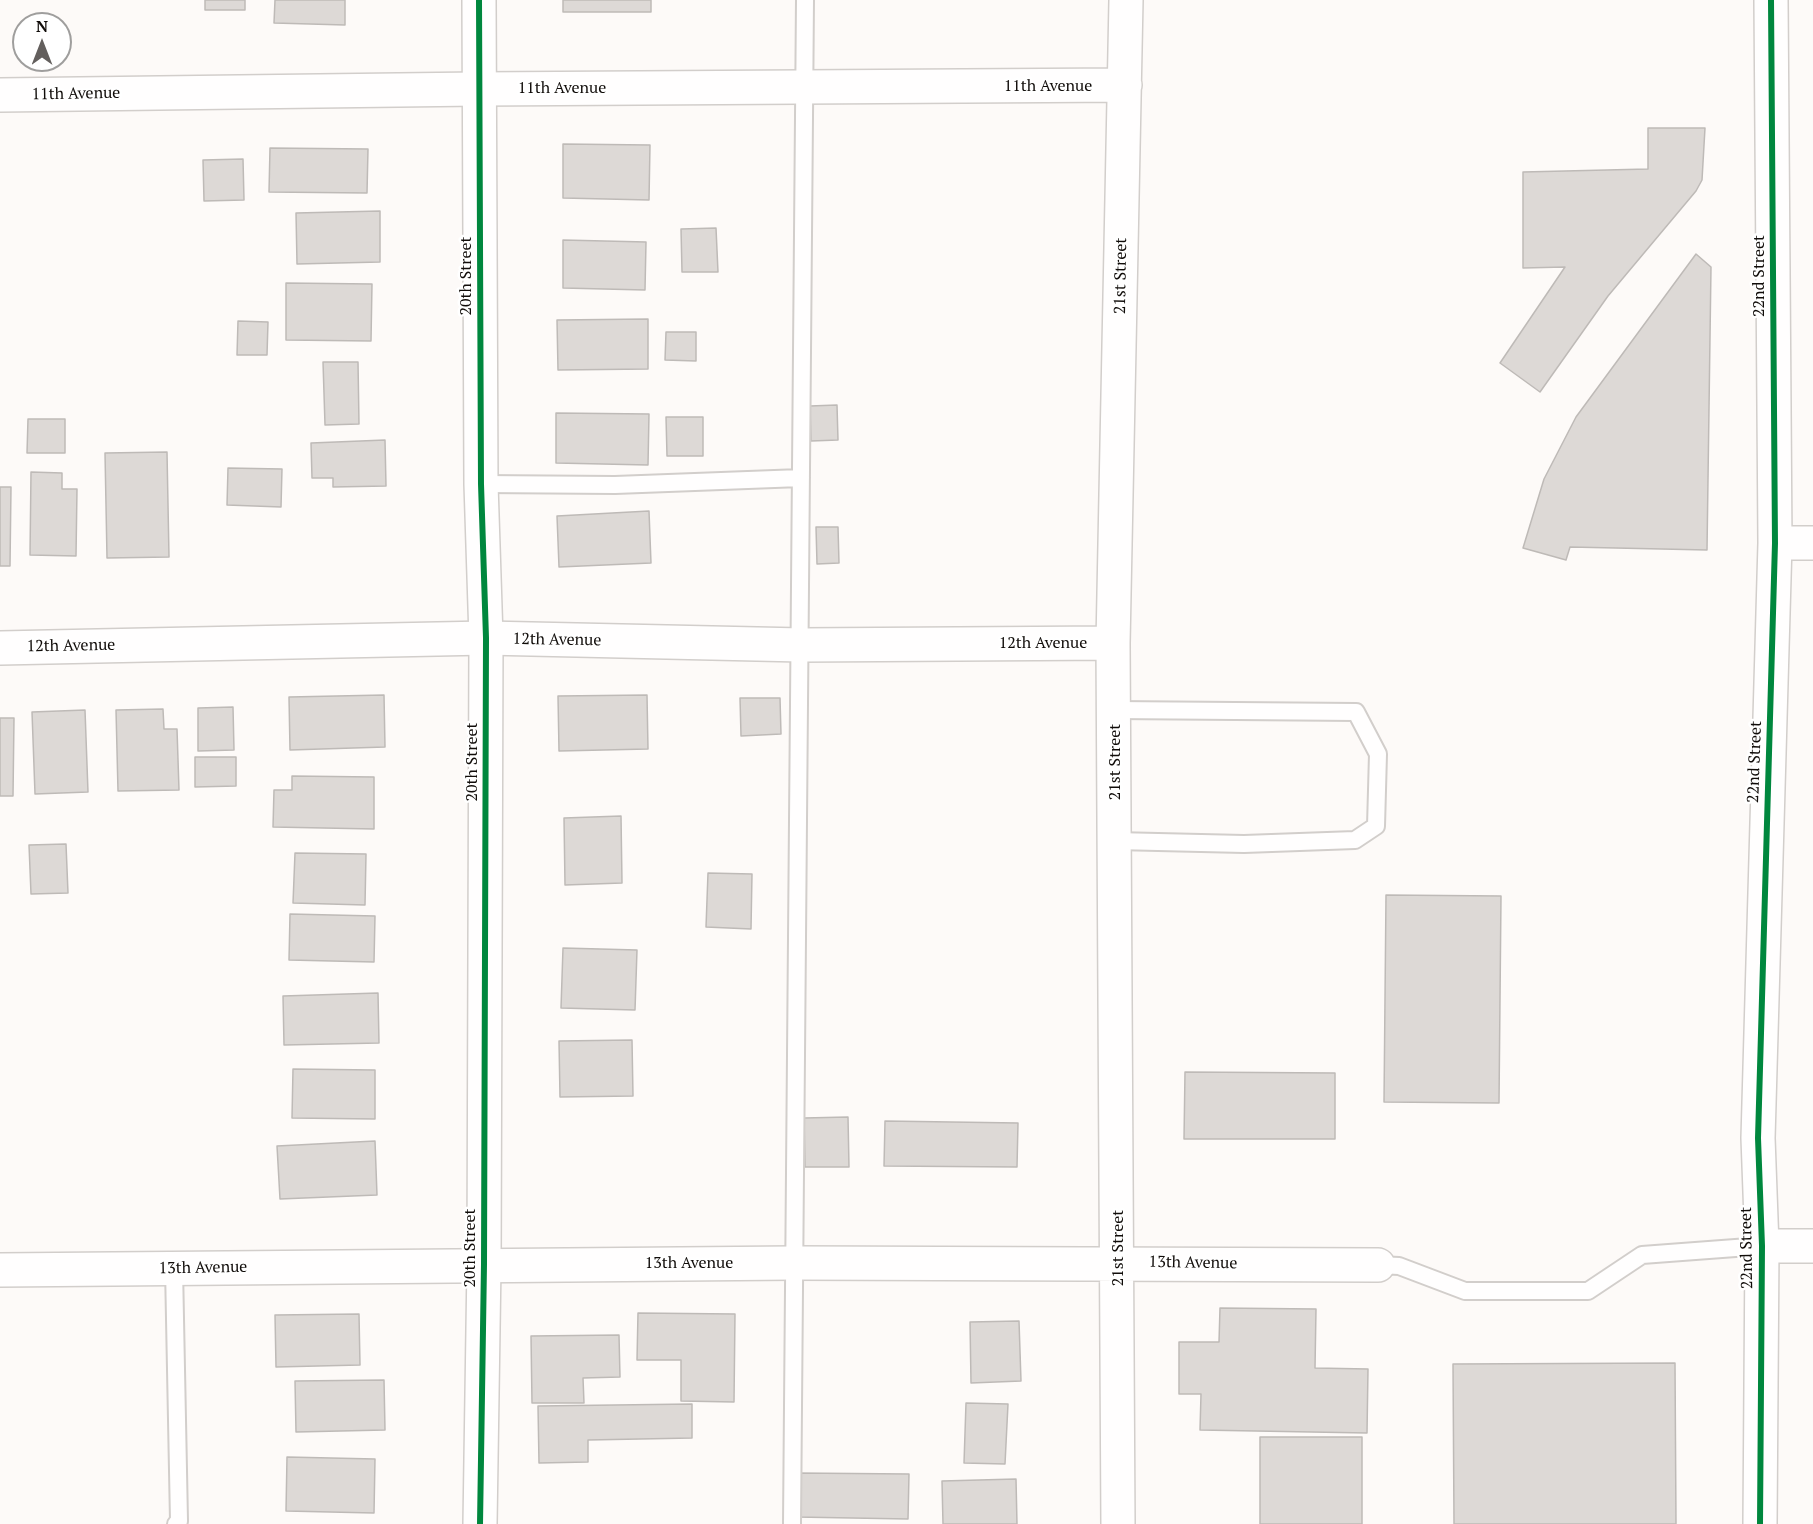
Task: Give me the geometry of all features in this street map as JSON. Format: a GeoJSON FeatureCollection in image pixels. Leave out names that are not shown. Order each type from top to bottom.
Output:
{"type":"FeatureCollection","features":[{"type":"Feature","properties":{"kind":"street","name":"20th Street"},"geometry":{"type":"LineString","coordinates":[[479,0],[481,484],[486,638],[484,1264],[480,1524]]}},
{"type":"Feature","properties":{"kind":"street","name":"21st Street"},"geometry":{"type":"LineString","coordinates":[[1118,1524],[1113,643],[1126,0]]}},
{"type":"Feature","properties":{"kind":"street","name":"22nd Street"},"geometry":{"type":"LineString","coordinates":[[1760,1524],[1762,1246],[1758,1138],[1775,543],[1771,0]]}},
{"type":"Feature","properties":{"kind":"street","name":"11th Avenue"},"geometry":{"type":"LineString","coordinates":[[0,95],[478,88],[1125,86]]}},
{"type":"Feature","properties":{"kind":"street"},"geometry":{"type":"LineString","coordinates":[[1775,543],[1813,543]]}},
{"type":"Feature","properties":{"kind":"street","name":"12th Avenue"},"geometry":{"type":"LineString","coordinates":[[0,648],[486,638],[802,645],[1113,643]]}},
{"type":"Feature","properties":{"kind":"street"},"geometry":{"type":"LineString","coordinates":[[1762,1246],[1813,1246]]}},
{"type":"Feature","properties":{"kind":"street","name":"13th Avenue"},"geometry":{"type":"LineString","coordinates":[[0,1270],[484,1264],[1118,1262],[1378,1265]]}},
{"type":"Feature","properties":{"kind":"lane"},"geometry":{"type":"LineString","coordinates":[[792,1524],[802,645],[805,0]]}},
{"type":"Feature","properties":{"kind":"lane"},"geometry":{"type":"LineString","coordinates":[[481,484],[615,485],[801,478]]}},
{"type":"Feature","properties":{"kind":"lane"},"geometry":{"type":"LineString","coordinates":[[1114,710],[1356,712],[1378,754],[1376,826],[1355,840],[1244,844],[1115,841]]}},
{"type":"Feature","properties":{"kind":"lane"},"geometry":{"type":"LineString","coordinates":[[1378,1265],[1399,1266],[1465,1291],[1588,1291],[1642,1256],[1762,1246]]}},
{"type":"Feature","properties":{"kind":"lane"},"geometry":{"type":"LineString","coordinates":[[174,1268],[179,1521],[176,1524]]}},
{"type":"Feature","properties":{"kind":"building"},"geometry":{"type":"Polygon","coordinates":[[[205,0],[245,0],[245,10],[205,10],[205,0]]]}},
{"type":"Feature","properties":{"kind":"building"},"geometry":{"type":"Polygon","coordinates":[[[275,0],[345,0],[345,25],[274,23],[275,0]]]}},
{"type":"Feature","properties":{"kind":"building"},"geometry":{"type":"Polygon","coordinates":[[[563,0],[651,0],[651,12],[563,12],[563,0]]]}},
{"type":"Feature","properties":{"kind":"building"},"geometry":{"type":"Polygon","coordinates":[[[1648,128],[1705,128],[1702,180],[1696,191],[1608,296],[1540,392],[1500,363],[1565,267],[1523,268],[1523,172],[1648,169],[1648,128]]]}},
{"type":"Feature","properties":{"kind":"building"},"geometry":{"type":"Polygon","coordinates":[[[563,144],[650,145],[649,200],[563,198],[563,144]]]}},
{"type":"Feature","properties":{"kind":"building"},"geometry":{"type":"Polygon","coordinates":[[[270,148],[368,149],[367,193],[269,192],[270,148]]]}},
{"type":"Feature","properties":{"kind":"building"},"geometry":{"type":"Polygon","coordinates":[[[243,159],[244,200],[204,201],[203,160],[243,159]]]}},
{"type":"Feature","properties":{"kind":"building"},"geometry":{"type":"Polygon","coordinates":[[[380,211],[380,262],[297,264],[296,213],[380,211]]]}},
{"type":"Feature","properties":{"kind":"building"},"geometry":{"type":"Polygon","coordinates":[[[716,228],[718,272],[682,272],[681,229],[716,228]]]}},
{"type":"Feature","properties":{"kind":"building"},"geometry":{"type":"Polygon","coordinates":[[[563,240],[646,242],[645,290],[563,288],[563,240]]]}},
{"type":"Feature","properties":{"kind":"building"},"geometry":{"type":"Polygon","coordinates":[[[1696,254],[1711,267],[1707,550],[1570,547],[1566,560],[1523,548],[1544,479],[1576,417],[1696,254]]]}},
{"type":"Feature","properties":{"kind":"building"},"geometry":{"type":"Polygon","coordinates":[[[286,283],[372,284],[371,341],[286,340],[286,283]]]}},
{"type":"Feature","properties":{"kind":"building"},"geometry":{"type":"Polygon","coordinates":[[[648,319],[648,369],[558,370],[557,320],[648,319]]]}},
{"type":"Feature","properties":{"kind":"building"},"geometry":{"type":"Polygon","coordinates":[[[238,321],[268,322],[267,355],[237,355],[238,321]]]}},
{"type":"Feature","properties":{"kind":"building"},"geometry":{"type":"Polygon","coordinates":[[[666,332],[696,332],[696,361],[665,360],[666,332]]]}},
{"type":"Feature","properties":{"kind":"building"},"geometry":{"type":"Polygon","coordinates":[[[323,362],[358,362],[359,424],[325,425],[323,362]]]}},
{"type":"Feature","properties":{"kind":"building"},"geometry":{"type":"Polygon","coordinates":[[[837,405],[838,440],[811,441],[810,406],[837,405]]]}},
{"type":"Feature","properties":{"kind":"building"},"geometry":{"type":"Polygon","coordinates":[[[556,413],[649,414],[648,465],[556,463],[556,413]]]}},
{"type":"Feature","properties":{"kind":"building"},"geometry":{"type":"Polygon","coordinates":[[[666,417],[703,417],[703,456],[667,456],[666,417]]]}},
{"type":"Feature","properties":{"kind":"building"},"geometry":{"type":"Polygon","coordinates":[[[28,419],[65,419],[65,453],[27,453],[28,419]]]}},
{"type":"Feature","properties":{"kind":"building"},"geometry":{"type":"Polygon","coordinates":[[[385,440],[386,486],[333,487],[333,478],[312,478],[311,443],[385,440]]]}},
{"type":"Feature","properties":{"kind":"building"},"geometry":{"type":"Polygon","coordinates":[[[167,452],[169,557],[107,558],[105,453],[167,452]]]}},
{"type":"Feature","properties":{"kind":"building"},"geometry":{"type":"Polygon","coordinates":[[[228,468],[282,469],[281,507],[227,505],[228,468]]]}},
{"type":"Feature","properties":{"kind":"building"},"geometry":{"type":"Polygon","coordinates":[[[31,472],[62,473],[62,489],[77,489],[76,556],[30,555],[31,472]]]}},
{"type":"Feature","properties":{"kind":"building"},"geometry":{"type":"Polygon","coordinates":[[[0,487],[11,487],[10,566],[0,566],[0,487]]]}},
{"type":"Feature","properties":{"kind":"building"},"geometry":{"type":"Polygon","coordinates":[[[649,511],[651,563],[559,567],[557,516],[649,511]]]}},
{"type":"Feature","properties":{"kind":"building"},"geometry":{"type":"Polygon","coordinates":[[[816,527],[838,527],[839,563],[817,564],[816,527]]]}},
{"type":"Feature","properties":{"kind":"building"},"geometry":{"type":"Polygon","coordinates":[[[384,695],[385,747],[290,750],[289,697],[384,695]]]}},
{"type":"Feature","properties":{"kind":"building"},"geometry":{"type":"Polygon","coordinates":[[[647,695],[648,749],[559,751],[558,696],[647,695]]]}},
{"type":"Feature","properties":{"kind":"building"},"geometry":{"type":"Polygon","coordinates":[[[740,698],[780,698],[781,734],[741,736],[740,698]]]}},
{"type":"Feature","properties":{"kind":"building"},"geometry":{"type":"Polygon","coordinates":[[[233,707],[234,750],[198,751],[198,708],[233,707]]]}},
{"type":"Feature","properties":{"kind":"building"},"geometry":{"type":"Polygon","coordinates":[[[163,709],[164,729],[177,729],[179,790],[118,791],[116,710],[163,709]]]}},
{"type":"Feature","properties":{"kind":"building"},"geometry":{"type":"Polygon","coordinates":[[[85,710],[88,792],[35,794],[32,712],[85,710]]]}},
{"type":"Feature","properties":{"kind":"building"},"geometry":{"type":"Polygon","coordinates":[[[0,718],[14,718],[13,796],[0,796],[0,718]]]}},
{"type":"Feature","properties":{"kind":"building"},"geometry":{"type":"Polygon","coordinates":[[[195,757],[236,757],[236,786],[195,787],[195,757]]]}},
{"type":"Feature","properties":{"kind":"building"},"geometry":{"type":"Polygon","coordinates":[[[292,776],[374,777],[374,829],[273,827],[274,790],[292,790],[292,776]]]}},
{"type":"Feature","properties":{"kind":"building"},"geometry":{"type":"Polygon","coordinates":[[[621,816],[622,883],[565,885],[564,818],[621,816]]]}},
{"type":"Feature","properties":{"kind":"building"},"geometry":{"type":"Polygon","coordinates":[[[66,844],[68,893],[31,894],[29,845],[66,844]]]}},
{"type":"Feature","properties":{"kind":"building"},"geometry":{"type":"Polygon","coordinates":[[[295,853],[366,854],[365,905],[293,903],[295,853]]]}},
{"type":"Feature","properties":{"kind":"building"},"geometry":{"type":"Polygon","coordinates":[[[708,873],[752,874],[751,929],[706,927],[708,873]]]}},
{"type":"Feature","properties":{"kind":"building"},"geometry":{"type":"Polygon","coordinates":[[[1386,895],[1501,896],[1499,1103],[1384,1102],[1386,895]]]}},
{"type":"Feature","properties":{"kind":"building"},"geometry":{"type":"Polygon","coordinates":[[[290,914],[375,916],[374,962],[289,960],[290,914]]]}},
{"type":"Feature","properties":{"kind":"building"},"geometry":{"type":"Polygon","coordinates":[[[563,948],[637,950],[635,1010],[561,1008],[563,948]]]}},
{"type":"Feature","properties":{"kind":"building"},"geometry":{"type":"Polygon","coordinates":[[[378,993],[379,1043],[284,1045],[283,996],[378,993]]]}},
{"type":"Feature","properties":{"kind":"building"},"geometry":{"type":"Polygon","coordinates":[[[632,1040],[633,1096],[560,1097],[559,1041],[632,1040]]]}},
{"type":"Feature","properties":{"kind":"building"},"geometry":{"type":"Polygon","coordinates":[[[293,1069],[375,1070],[375,1119],[292,1118],[293,1069]]]}},
{"type":"Feature","properties":{"kind":"building"},"geometry":{"type":"Polygon","coordinates":[[[1185,1072],[1335,1073],[1335,1139],[1184,1139],[1185,1072]]]}},
{"type":"Feature","properties":{"kind":"building"},"geometry":{"type":"Polygon","coordinates":[[[848,1117],[849,1167],[805,1167],[804,1118],[848,1117]]]}},
{"type":"Feature","properties":{"kind":"building"},"geometry":{"type":"Polygon","coordinates":[[[885,1121],[1018,1123],[1017,1167],[884,1166],[885,1121]]]}},
{"type":"Feature","properties":{"kind":"building"},"geometry":{"type":"Polygon","coordinates":[[[375,1141],[377,1195],[280,1199],[277,1146],[375,1141]]]}},
{"type":"Feature","properties":{"kind":"building"},"geometry":{"type":"Polygon","coordinates":[[[1220,1308],[1316,1309],[1315,1368],[1368,1369],[1367,1433],[1200,1430],[1201,1394],[1179,1394],[1179,1342],[1219,1342],[1220,1308]]]}},
{"type":"Feature","properties":{"kind":"building"},"geometry":{"type":"Polygon","coordinates":[[[638,1313],[735,1314],[734,1402],[681,1401],[681,1360],[637,1360],[638,1313]]]}},
{"type":"Feature","properties":{"kind":"building"},"geometry":{"type":"Polygon","coordinates":[[[359,1314],[360,1365],[276,1367],[275,1315],[359,1314]]]}},
{"type":"Feature","properties":{"kind":"building"},"geometry":{"type":"Polygon","coordinates":[[[1019,1321],[1021,1381],[971,1383],[970,1322],[1019,1321]]]}},
{"type":"Feature","properties":{"kind":"building"},"geometry":{"type":"Polygon","coordinates":[[[619,1335],[620,1377],[583,1378],[584,1403],[532,1403],[531,1336],[619,1335]]]}},
{"type":"Feature","properties":{"kind":"building"},"geometry":{"type":"Polygon","coordinates":[[[1675,1363],[1676,1524],[1454,1524],[1453,1364],[1675,1363]]]}},
{"type":"Feature","properties":{"kind":"building"},"geometry":{"type":"Polygon","coordinates":[[[384,1380],[385,1430],[296,1432],[295,1381],[384,1380]]]}},
{"type":"Feature","properties":{"kind":"building"},"geometry":{"type":"Polygon","coordinates":[[[966,1403],[1008,1404],[1005,1464],[964,1463],[966,1403]]]}},
{"type":"Feature","properties":{"kind":"building"},"geometry":{"type":"Polygon","coordinates":[[[692,1404],[692,1438],[588,1440],[588,1462],[539,1463],[538,1406],[692,1404]]]}},
{"type":"Feature","properties":{"kind":"building"},"geometry":{"type":"Polygon","coordinates":[[[1260,1437],[1362,1437],[1362,1524],[1260,1524],[1260,1437]]]}},
{"type":"Feature","properties":{"kind":"building"},"geometry":{"type":"Polygon","coordinates":[[[287,1457],[375,1459],[374,1513],[286,1511],[287,1457]]]}},
{"type":"Feature","properties":{"kind":"building"},"geometry":{"type":"Polygon","coordinates":[[[797,1473],[909,1474],[908,1519],[796,1517],[797,1473]]]}},
{"type":"Feature","properties":{"kind":"building"},"geometry":{"type":"Polygon","coordinates":[[[1016,1479],[1017,1524],[943,1524],[942,1481],[1016,1479]]]}},
{"type":"Feature","properties":{"kind":"cycle path"},"geometry":{"type":"LineString","coordinates":[[479,0],[481,484],[486,638],[484,1264],[480,1524]]}},
{"type":"Feature","properties":{"kind":"cycle path"},"geometry":{"type":"LineString","coordinates":[[1760,1524],[1762,1246],[1758,1138],[1775,543],[1771,0]]}}]}
